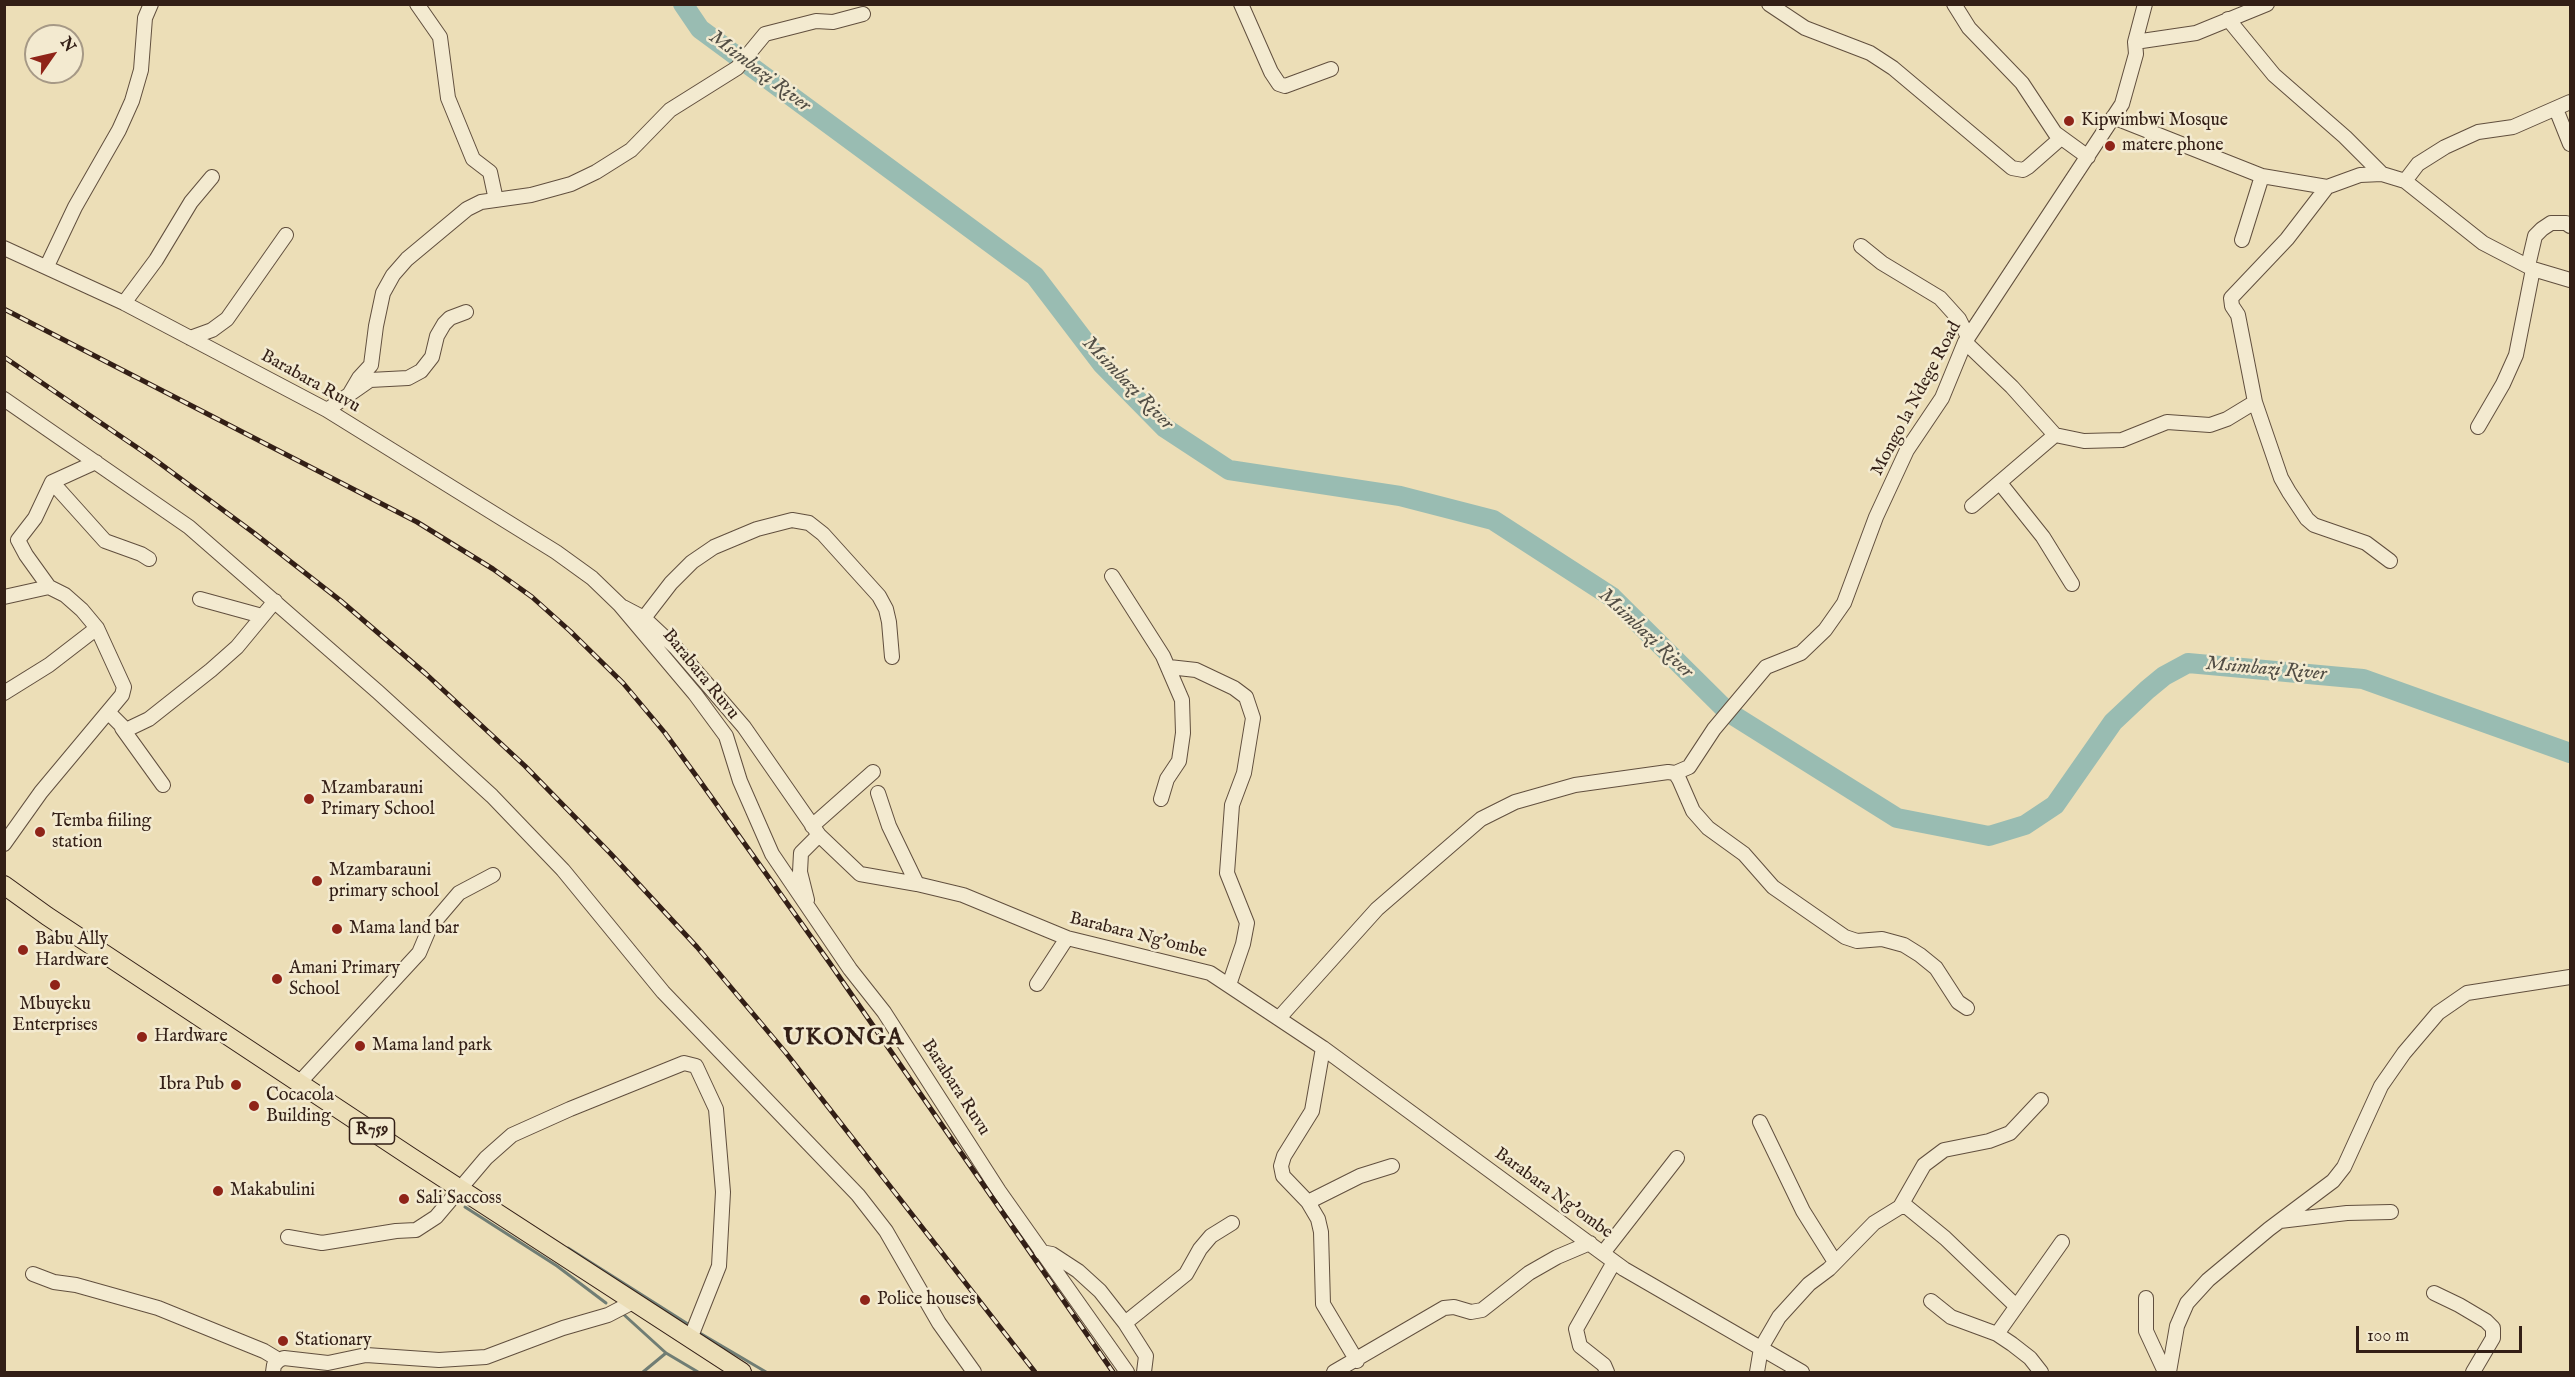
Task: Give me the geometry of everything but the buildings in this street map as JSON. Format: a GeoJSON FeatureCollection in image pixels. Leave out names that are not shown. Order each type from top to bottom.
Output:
{"type":"FeatureCollection","features":[{"type":"Feature","properties":{"kind":"main road","name":"R759"},"geometry":{"type":"LineString","coordinates":[[4,885],[299,1083],[742,1372]]}},
{"type":"Feature","properties":{"kind":"street"},"geometry":{"type":"LineString","coordinates":[[47,266],[75,207],[119,130],[132,101],[141,70],[145,18],[151,4]]}},
{"type":"Feature","properties":{"kind":"street"},"geometry":{"type":"LineString","coordinates":[[417,4],[440,37],[448,98],[473,159],[490,172],[496,200]]}},
{"type":"Feature","properties":{"kind":"street"},"geometry":{"type":"LineString","coordinates":[[1241,4],[1271,72],[1279,84],[1285,86],[1331,69]]}},
{"type":"Feature","properties":{"kind":"street"},"geometry":{"type":"LineString","coordinates":[[1769,4],[1804,28],[1870,53],[1893,69],[2012,168],[2023,170],[2028,167],[2061,138]]}},
{"type":"Feature","properties":{"kind":"street"},"geometry":{"type":"LineString","coordinates":[[1954,4],[1969,28],[2022,82],[2061,138],[2088,157]]}},
{"type":"Feature","properties":{"kind":"street","name":"Mongo la Ndege Road"},"geometry":{"type":"LineString","coordinates":[[1675,773],[1689,767],[1714,729],[1766,667],[1801,653],[1825,630],[1844,603],[1876,517],[1902,459],[1942,398],[1967,340],[2088,157],[2125,96],[2136,54],[2135,42],[2145,4]]}},
{"type":"Feature","properties":{"kind":"street"},"geometry":{"type":"LineString","coordinates":[[2135,42],[2196,33],[2267,4]]}},
{"type":"Feature","properties":{"kind":"street"},"geometry":{"type":"LineString","coordinates":[[349,395],[359,378],[371,365],[383,293],[393,275],[407,259],[466,209],[481,202],[531,195],[571,184],[596,172],[631,150],[670,110],[737,68],[765,34],[816,21],[833,22],[863,14]]}},
{"type":"Feature","properties":{"kind":"street"},"geometry":{"type":"LineString","coordinates":[[2228,19],[2274,75],[2345,137],[2382,174]]}},
{"type":"Feature","properties":{"kind":"street"},"geometry":{"type":"LineString","coordinates":[[2405,181],[2418,164],[2445,147],[2478,132],[2513,127],[2571,102]]}},
{"type":"Feature","properties":{"kind":"street"},"geometry":{"type":"LineString","coordinates":[[2556,109],[2571,144]]}},
{"type":"Feature","properties":{"kind":"street"},"geometry":{"type":"LineString","coordinates":[[2113,117],[2262,176],[2327,187],[2360,175],[2382,174],[2405,181],[2483,243],[2530,267],[2571,280]]}},
{"type":"Feature","properties":{"kind":"street"},"geometry":{"type":"LineString","coordinates":[[2242,240],[2262,176]]}},
{"type":"Feature","properties":{"kind":"street"},"geometry":{"type":"LineString","coordinates":[[124,303],[156,260],[191,202],[212,177]]}},
{"type":"Feature","properties":{"kind":"street"},"geometry":{"type":"LineString","coordinates":[[2327,187],[2287,239],[2231,298],[2232,306],[2238,315],[2255,402],[2281,478],[2307,519],[2321,528],[2366,543],[2390,561]]}},
{"type":"Feature","properties":{"kind":"street"},"geometry":{"type":"LineString","coordinates":[[2478,427],[2503,384],[2516,355],[2535,236],[2551,223],[2566,223],[2571,226]]}},
{"type":"Feature","properties":{"kind":"street"},"geometry":{"type":"LineString","coordinates":[[190,338],[212,330],[227,319],[286,235]]}},
{"type":"Feature","properties":{"kind":"street"},"geometry":{"type":"LineString","coordinates":[[1861,246],[1882,263],[1940,298],[1959,319],[1967,340],[2055,435],[2084,441],[2122,440],[2167,422],[2210,425],[2227,419],[2255,402]]}},
{"type":"Feature","properties":{"kind":"street","name":"Barabara Ruvu"},"geometry":{"type":"LineString","coordinates":[[4,248],[124,303],[327,410],[556,552],[592,578],[620,605],[696,694],[726,736],[757,822],[772,855],[884,1012],[999,1191],[1127,1372]]}},
{"type":"Feature","properties":{"kind":"street"},"geometry":{"type":"LineString","coordinates":[[327,410],[370,380],[408,378],[421,371],[432,357],[437,336],[444,324],[450,318],[466,312]]}},
{"type":"Feature","properties":{"kind":"street"},"geometry":{"type":"LineString","coordinates":[[4,399],[189,527],[492,796],[563,870],[663,992],[843,1178],[886,1231],[939,1323],[974,1372]]}},
{"type":"Feature","properties":{"kind":"street"},"geometry":{"type":"LineString","coordinates":[[1972,506],[2055,435]]}},
{"type":"Feature","properties":{"kind":"street"},"geometry":{"type":"LineString","coordinates":[[18,540],[35,518],[52,482],[96,462]]}},
{"type":"Feature","properties":{"kind":"street"},"geometry":{"type":"LineString","coordinates":[[52,482],[105,541],[150,559]]}},
{"type":"Feature","properties":{"kind":"street"},"geometry":{"type":"LineString","coordinates":[[2000,483],[2043,537],[2072,584]]}},
{"type":"Feature","properties":{"kind":"street"},"geometry":{"type":"LineString","coordinates":[[644,618],[671,583],[692,562],[714,547],[757,529],[792,520],[809,523],[823,534],[879,596],[886,609],[892,657]]}},
{"type":"Feature","properties":{"kind":"street"},"geometry":{"type":"LineString","coordinates":[[4,535],[18,540],[49,587],[65,595],[97,628],[124,687],[122,695],[109,713],[41,792],[4,844]]}},
{"type":"Feature","properties":{"kind":"street"},"geometry":{"type":"LineString","coordinates":[[1112,576],[1168,667],[1182,700],[1183,734],[1179,761],[1167,779],[1161,798]]}},
{"type":"Feature","properties":{"kind":"street"},"geometry":{"type":"LineString","coordinates":[[4,597],[49,587]]}},
{"type":"Feature","properties":{"kind":"street"},"geometry":{"type":"LineString","coordinates":[[200,599],[262,616]]}},
{"type":"Feature","properties":{"kind":"street"},"geometry":{"type":"LineString","coordinates":[[122,728],[131,728],[149,719],[180,696],[237,647],[275,601]]}},
{"type":"Feature","properties":{"kind":"street","name":"Barabara Ng'ombe"},"geometry":{"type":"LineString","coordinates":[[620,605],[644,618],[663,633],[744,727],[815,830],[860,874],[917,884],[963,896],[1067,938],[1210,973],[1323,1048],[1614,1262],[1802,1372]]}},
{"type":"Feature","properties":{"kind":"street"},"geometry":{"type":"LineString","coordinates":[[4,693],[49,665],[97,628]]}},
{"type":"Feature","properties":{"kind":"street"},"geometry":{"type":"LineString","coordinates":[[1168,667],[1196,670],[1234,688],[1246,697],[1253,718],[1244,773],[1232,805],[1227,873],[1247,923],[1243,944],[1229,985]]}},
{"type":"Feature","properties":{"kind":"street"},"geometry":{"type":"LineString","coordinates":[[109,713],[163,785]]}},
{"type":"Feature","properties":{"kind":"street"},"geometry":{"type":"LineString","coordinates":[[809,908],[800,872],[801,853],[815,830],[873,772]]}},
{"type":"Feature","properties":{"kind":"street"},"geometry":{"type":"LineString","coordinates":[[1279,1018],[1377,909],[1481,819],[1515,802],[1575,785],[1657,772],[1675,773],[1693,811],[1708,828],[1744,854],[1773,887],[1845,937],[1857,941],[1882,939],[1904,945],[1936,968],[1958,1002],[1967,1008]]}},
{"type":"Feature","properties":{"kind":"street"},"geometry":{"type":"LineString","coordinates":[[878,793],[889,826],[917,884]]}},
{"type":"Feature","properties":{"kind":"street"},"geometry":{"type":"LineString","coordinates":[[299,1083],[419,953],[430,927],[459,893],[493,875]]}},
{"type":"Feature","properties":{"kind":"street"},"geometry":{"type":"LineString","coordinates":[[1037,984],[1067,938]]}},
{"type":"Feature","properties":{"kind":"street"},"geometry":{"type":"LineString","coordinates":[[2167,1372],[2177,1326],[2187,1303],[2208,1280],[2279,1221],[2333,1181],[2344,1167],[2380,1086],[2404,1053],[2439,1013],[2467,993],[2571,977]]}},
{"type":"Feature","properties":{"kind":"street"},"geometry":{"type":"LineString","coordinates":[[1323,1048],[1312,1111],[1284,1156],[1281,1166],[1284,1176],[1308,1202],[1318,1220],[1321,1232],[1323,1304],[1357,1361]]}},
{"type":"Feature","properties":{"kind":"street"},"geometry":{"type":"LineString","coordinates":[[288,1237],[322,1243],[416,1230],[436,1217],[498,1145],[512,1135],[684,1062],[696,1066],[716,1109],[723,1196],[719,1266],[690,1339]]}},
{"type":"Feature","properties":{"kind":"street"},"geometry":{"type":"LineString","coordinates":[[1757,1372],[1761,1348],[1779,1317],[1809,1284],[1836,1262],[1874,1223],[1900,1207],[1924,1166],[1944,1150],[1989,1141],[2010,1133],[2041,1100]]}},
{"type":"Feature","properties":{"kind":"street"},"geometry":{"type":"LineString","coordinates":[[1760,1122],[1803,1211],[1836,1262]]}},
{"type":"Feature","properties":{"kind":"street"},"geometry":{"type":"LineString","coordinates":[[1603,1253],[1677,1158]]}},
{"type":"Feature","properties":{"kind":"street"},"geometry":{"type":"LineString","coordinates":[[1308,1202],[1360,1176],[1392,1166]]}},
{"type":"Feature","properties":{"kind":"street"},"geometry":{"type":"LineString","coordinates":[[1900,1207],[1907,1207],[1946,1238],[2016,1306]]}},
{"type":"Feature","properties":{"kind":"street"},"geometry":{"type":"LineString","coordinates":[[2279,1221],[2347,1213],[2391,1212]]}},
{"type":"Feature","properties":{"kind":"street"},"geometry":{"type":"LineString","coordinates":[[1125,1323],[1186,1274],[1200,1249],[1211,1236],[1232,1223]]}},
{"type":"Feature","properties":{"kind":"street"},"geometry":{"type":"LineString","coordinates":[[1997,1334],[2016,1306],[2028,1294],[2062,1242]]}},
{"type":"Feature","properties":{"kind":"street"},"geometry":{"type":"LineString","coordinates":[[1334,1372],[1357,1361],[1444,1308],[1454,1307],[1471,1312],[1482,1310],[1529,1273],[1557,1257],[1590,1244]]}},
{"type":"Feature","properties":{"kind":"street"},"geometry":{"type":"LineString","coordinates":[[1041,1252],[1052,1254],[1078,1271],[1100,1291],[1125,1323],[1146,1356],[1144,1372]]}},
{"type":"Feature","properties":{"kind":"street"},"geometry":{"type":"LineString","coordinates":[[1607,1372],[1604,1365],[1580,1346],[1576,1329],[1614,1262]]}},
{"type":"Feature","properties":{"kind":"street"},"geometry":{"type":"LineString","coordinates":[[33,1274],[54,1282],[76,1285],[158,1308],[264,1351],[276,1366],[328,1363],[366,1355],[467,1366],[563,1328],[608,1315],[633,1302]]}},
{"type":"Feature","properties":{"kind":"street"},"geometry":{"type":"LineString","coordinates":[[2434,1293],[2477,1316],[2493,1328],[2493,1338],[2473,1372]]}},
{"type":"Feature","properties":{"kind":"street"},"geometry":{"type":"LineString","coordinates":[[2146,1298],[2146,1331],[2167,1372]]}},
{"type":"Feature","properties":{"kind":"street"},"geometry":{"type":"LineString","coordinates":[[1932,1301],[1951,1317],[1997,1334],[2030,1358],[2041,1372]]}},
{"type":"Feature","properties":{"kind":"waterway","name":"Msimbazi River"},"geometry":{"type":"LineString","coordinates":[[683,4],[700,29],[1035,276],[1102,364],[1165,428],[1229,470],[1400,496],[1493,520],[1612,597],[1728,712],[1897,818],[1989,836],[2025,825],[2055,805],[2113,722],[2164,676],[2188,663],[2363,679],[2570,753]]}},
{"type":"Feature","properties":{"kind":"waterway"},"geometry":{"type":"LineString","coordinates":[[465,1207],[557,1266],[606,1303]]}},
{"type":"Feature","properties":{"kind":"waterway"},"geometry":{"type":"LineString","coordinates":[[568,1248],[691,1326]]}},
{"type":"Feature","properties":{"kind":"waterway"},"geometry":{"type":"LineString","coordinates":[[622,1313],[666,1353],[698,1372]]}},
{"type":"Feature","properties":{"kind":"waterway"},"geometry":{"type":"LineString","coordinates":[[698,1332],[766,1372]]}},
{"type":"Feature","properties":{"kind":"waterway"},"geometry":{"type":"LineString","coordinates":[[643,1372],[666,1353]]}},
{"type":"Feature","properties":{"kind":"railway"},"geometry":{"type":"LineString","coordinates":[[4,309],[417,522],[493,569],[532,597],[570,631],[623,683],[665,733],[829,962],[1113,1372]]}},
{"type":"Feature","properties":{"kind":"railway"},"geometry":{"type":"LineString","coordinates":[[4,357],[154,459],[341,601],[426,674],[525,766],[697,947],[786,1053],[1035,1372]]}},
{"type":"Feature","properties":{"kind":"place","name":"Kipwimbwi Mosque"},"geometry":{"type":"Point","coordinates":[2069,121]}},
{"type":"Feature","properties":{"kind":"place","name":"matere phone"},"geometry":{"type":"Point","coordinates":[2110,146]}},
{"type":"Feature","properties":{"kind":"place","name":"Mzambarauni Primary School"},"geometry":{"type":"Point","coordinates":[309,799]}},
{"type":"Feature","properties":{"kind":"place","name":"Temba fiiling station"},"geometry":{"type":"Point","coordinates":[40,832]}},
{"type":"Feature","properties":{"kind":"place","name":"Mzambarauni primary school"},"geometry":{"type":"Point","coordinates":[317,881]}},
{"type":"Feature","properties":{"kind":"place","name":"Mama land bar"},"geometry":{"type":"Point","coordinates":[337,929]}},
{"type":"Feature","properties":{"kind":"place","name":"Babu Ally Hardware"},"geometry":{"type":"Point","coordinates":[23,950]}},
{"type":"Feature","properties":{"kind":"place","name":"Amani Primary School"},"geometry":{"type":"Point","coordinates":[277,979]}},
{"type":"Feature","properties":{"kind":"place","name":"Mbuyeku Enterprises"},"geometry":{"type":"Point","coordinates":[55,985]}},
{"type":"Feature","properties":{"kind":"place","name":"Hardware"},"geometry":{"type":"Point","coordinates":[142,1037]}},
{"type":"Feature","properties":{"kind":"place","name":"Mama land park"},"geometry":{"type":"Point","coordinates":[360,1046]}},
{"type":"Feature","properties":{"kind":"place","name":"Ibra Pub"},"geometry":{"type":"Point","coordinates":[236,1085]}},
{"type":"Feature","properties":{"kind":"place","name":"Cocacola Building"},"geometry":{"type":"Point","coordinates":[254,1106]}},
{"type":"Feature","properties":{"kind":"place","name":"Makabulini"},"geometry":{"type":"Point","coordinates":[218,1191]}},
{"type":"Feature","properties":{"kind":"place","name":"Sali Saccoss"},"geometry":{"type":"Point","coordinates":[404,1199]}},
{"type":"Feature","properties":{"kind":"place","name":"Police houses"},"geometry":{"type":"Point","coordinates":[865,1300]}},
{"type":"Feature","properties":{"kind":"place","name":"Stationary"},"geometry":{"type":"Point","coordinates":[283,1341]}},
{"type":"Feature","properties":{"kind":"district","name":"UKONGA"},"geometry":{"type":"Point","coordinates":[844,1039]}}]}
